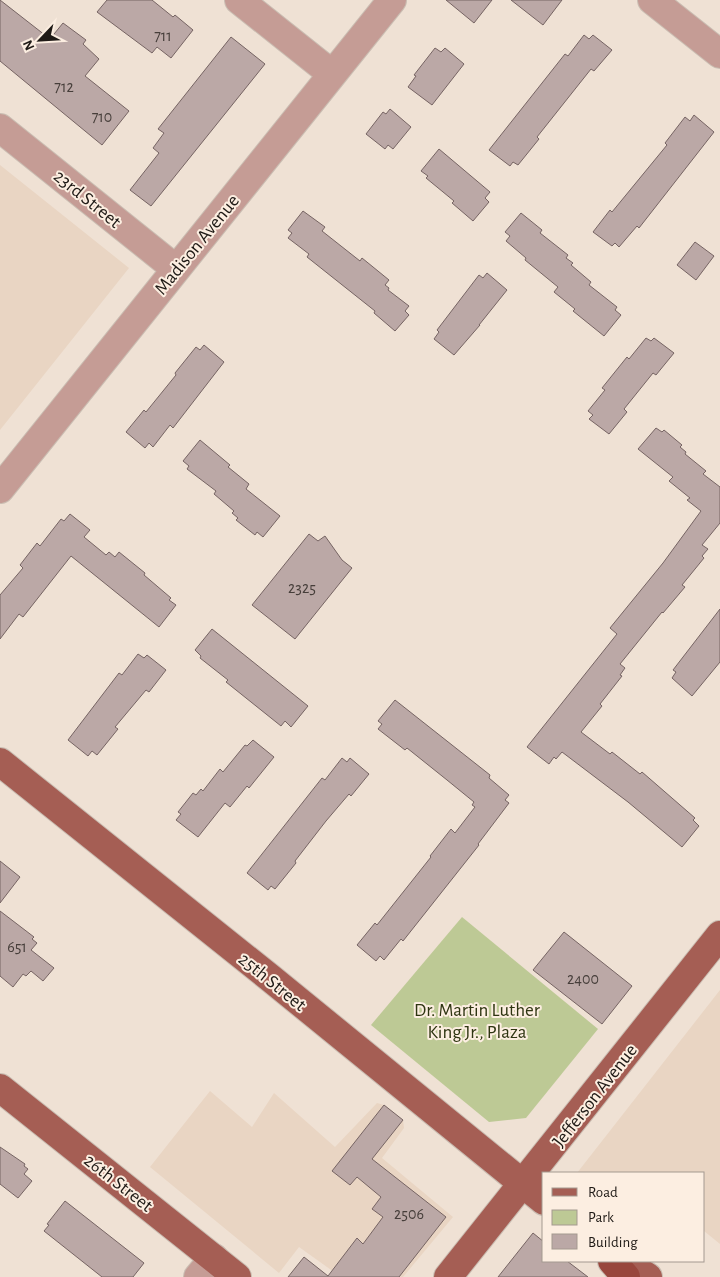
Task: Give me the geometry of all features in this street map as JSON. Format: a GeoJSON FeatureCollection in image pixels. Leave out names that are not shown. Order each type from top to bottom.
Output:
{"type":"FeatureCollection","features":[{"type":"Feature","properties":{"kind":"highway"},"geometry":{"type":"LineString","coordinates":[[613,1262],[626,1277]]}},
{"type":"Feature","properties":{"kind":"main road","name":"25th Street"},"geometry":{"type":"LineString","coordinates":[[0,762],[533,1193]]}},
{"type":"Feature","properties":{"kind":"main road","name":"Jefferson Avenue"},"geometry":{"type":"LineString","coordinates":[[548,1172],[720,935]]}},
{"type":"Feature","properties":{"kind":"main road","name":"26th Street"},"geometry":{"type":"LineString","coordinates":[[0,1088],[206,1268],[237,1277]]}},
{"type":"Feature","properties":{"kind":"main road","name":"Jefferson Avenue"},"geometry":{"type":"LineString","coordinates":[[448,1277],[533,1193],[542,1181]]}},
{"type":"Feature","properties":{"kind":"main road"},"geometry":{"type":"LineString","coordinates":[[625,1262],[648,1277]]}},
{"type":"Feature","properties":{"kind":"street"},"geometry":{"type":"LineString","coordinates":[[239,0],[332,74]]}},
{"type":"Feature","properties":{"kind":"street","name":"Madison Avenue"},"geometry":{"type":"LineString","coordinates":[[0,489],[392,0]]}},
{"type":"Feature","properties":{"kind":"street"},"geometry":{"type":"LineString","coordinates":[[652,0],[720,54]]}},
{"type":"Feature","properties":{"kind":"street","name":"23rd Street"},"geometry":{"type":"LineString","coordinates":[[0,128],[176,269]]}},
{"type":"Feature","properties":{"kind":"shaded area"},"geometry":{"type":"Polygon","coordinates":[[[0,165],[129,268],[0,430],[0,165]]]}},
{"type":"Feature","properties":{"kind":"shaded area"},"geometry":{"type":"Polygon","coordinates":[[[720,990],[720,1244],[705,1232],[705,1172],[578,1172],[720,990]]]}},
{"type":"Feature","properties":{"kind":"shaded area"},"geometry":{"type":"Polygon","coordinates":[[[210,1091],[252,1127],[274,1093],[335,1147],[377,1103],[384,1105],[403,1120],[404,1128],[382,1158],[453,1217],[403,1277],[341,1277],[299,1247],[279,1273],[150,1167],[210,1091]]]}},
{"type":"Feature","properties":{"kind":"green space","name":"Dr. Martin Luther King Jr., Plaza"},"geometry":{"type":"Polygon","coordinates":[[[462,917],[598,1029],[526,1118],[489,1122],[371,1025],[462,917]]]}},
{"type":"Feature","properties":{"kind":"building"},"geometry":{"type":"Polygon","coordinates":[[[0,0],[50,39],[63,23],[86,40],[83,44],[99,59],[85,76],[129,111],[102,145],[0,61],[0,0]]]}},
{"type":"Feature","properties":{"kind":"building"},"geometry":{"type":"Polygon","coordinates":[[[107,0],[152,0],[193,30],[171,58],[157,47],[152,53],[97,12],[107,0]]]}},
{"type":"Feature","properties":{"kind":"building"},"geometry":{"type":"Polygon","coordinates":[[[446,0],[492,0],[474,23],[446,0]]]}},
{"type":"Feature","properties":{"kind":"building"},"geometry":{"type":"Polygon","coordinates":[[[511,0],[562,0],[543,25],[511,0]]]}},
{"type":"Feature","properties":{"kind":"building"},"geometry":{"type":"Polygon","coordinates":[[[584,35],[589,39],[593,35],[612,50],[594,71],[591,69],[537,137],[539,139],[518,165],[513,162],[510,166],[489,150],[565,54],[568,56],[584,35]]]}},
{"type":"Feature","properties":{"kind":"building"},"geometry":{"type":"Polygon","coordinates":[[[231,37],[265,64],[151,206],[130,190],[159,153],[153,148],[164,133],[158,129],[231,37]]]}},
{"type":"Feature","properties":{"kind":"building"},"geometry":{"type":"Polygon","coordinates":[[[435,48],[441,52],[445,48],[464,64],[432,105],[408,87],[416,76],[414,75],[435,48]]]}},
{"type":"Feature","properties":{"kind":"building"},"geometry":{"type":"Polygon","coordinates":[[[390,109],[411,127],[393,149],[388,145],[385,149],[366,134],[383,112],[386,114],[390,109]]]}},
{"type":"Feature","properties":{"kind":"building"},"geometry":{"type":"Polygon","coordinates":[[[694,115],[714,132],[639,228],[637,226],[619,247],[615,243],[612,246],[593,232],[610,210],[612,212],[667,145],[665,143],[685,117],[690,121],[694,115]]]}},
{"type":"Feature","properties":{"kind":"building"},"geometry":{"type":"Polygon","coordinates":[[[439,149],[490,192],[485,198],[489,202],[473,221],[452,203],[454,201],[426,178],[428,176],[421,171],[439,149]]]}},
{"type":"Feature","properties":{"kind":"building"},"geometry":{"type":"Polygon","coordinates":[[[303,211],[325,227],[322,231],[360,261],[362,258],[389,280],[385,285],[389,288],[388,290],[409,306],[405,311],[409,315],[395,331],[374,313],[375,311],[307,257],[309,254],[288,238],[292,233],[288,230],[303,211]]]}},
{"type":"Feature","properties":{"kind":"building"},"geometry":{"type":"Polygon","coordinates":[[[521,213],[542,230],[540,233],[568,255],[566,258],[573,263],[571,265],[591,282],[589,285],[617,307],[615,310],[621,315],[604,336],[573,311],[575,309],[554,292],[558,287],[525,260],[526,258],[506,241],[510,236],[505,232],[521,213]]]}},
{"type":"Feature","properties":{"kind":"building"},"geometry":{"type":"Polygon","coordinates":[[[695,242],[714,256],[696,280],[677,265],[695,242]]]}},
{"type":"Feature","properties":{"kind":"building"},"geometry":{"type":"Polygon","coordinates":[[[487,273],[507,290],[454,355],[434,339],[439,332],[437,330],[479,275],[483,278],[487,273]]]}},
{"type":"Feature","properties":{"kind":"building"},"geometry":{"type":"Polygon","coordinates":[[[646,338],[651,341],[654,338],[674,353],[656,375],[653,373],[624,409],[627,412],[609,434],[589,419],[593,415],[588,411],[605,390],[602,388],[627,357],[629,359],[646,338]]]}},
{"type":"Feature","properties":{"kind":"building"},"geometry":{"type":"Polygon","coordinates":[[[204,345],[224,362],[173,428],[170,425],[153,447],[149,443],[145,448],[126,432],[144,410],[146,412],[196,347],[200,350],[204,345]]]}},
{"type":"Feature","properties":{"kind":"building"},"geometry":{"type":"Polygon","coordinates":[[[656,428],[662,432],[664,430],[682,445],[680,447],[686,452],[685,454],[706,471],[703,474],[720,487],[720,523],[702,545],[708,549],[702,556],[704,558],[682,585],[685,587],[620,664],[625,668],[620,675],[622,676],[600,704],[602,706],[581,732],[610,754],[612,752],[640,774],[642,772],[695,818],[693,820],[699,826],[682,847],[628,802],[562,752],[556,759],[554,757],[549,764],[527,747],[617,634],[610,628],[663,563],[701,511],[687,500],[690,498],[669,481],[673,477],[638,449],[656,428]]]}},
{"type":"Feature","properties":{"kind":"building"},"geometry":{"type":"Polygon","coordinates":[[[200,440],[249,484],[246,489],[280,516],[263,537],[257,532],[255,535],[236,520],[238,518],[232,513],[234,511],[214,494],[216,491],[187,469],[189,466],[183,461],[200,440]]]}},
{"type":"Feature","properties":{"kind":"building"},"geometry":{"type":"Polygon","coordinates":[[[70,514],[90,530],[84,537],[106,555],[109,552],[115,557],[119,552],[171,598],[169,600],[176,605],[159,627],[71,556],[23,617],[19,614],[0,639],[0,595],[23,568],[20,565],[37,543],[40,546],[61,519],[64,521],[70,514]]]}},
{"type":"Feature","properties":{"kind":"building"},"geometry":{"type":"Polygon","coordinates":[[[309,534],[318,541],[325,536],[342,560],[352,568],[295,639],[252,605],[309,534]]]}},
{"type":"Feature","properties":{"kind":"building"},"geometry":{"type":"Polygon","coordinates":[[[720,609],[720,662],[692,696],[672,678],[676,672],[673,670],[720,609]]]}},
{"type":"Feature","properties":{"kind":"building"},"geometry":{"type":"Polygon","coordinates":[[[212,629],[308,706],[291,727],[285,721],[281,726],[226,682],[228,680],[200,658],[201,656],[195,650],[212,629]]]}},
{"type":"Feature","properties":{"kind":"building"},"geometry":{"type":"Polygon","coordinates":[[[138,654],[144,658],[147,655],[166,670],[149,692],[146,690],[115,727],[118,729],[97,755],[92,751],[88,756],[68,740],[119,673],[122,675],[138,654]]]}},
{"type":"Feature","properties":{"kind":"building"},"geometry":{"type":"Polygon","coordinates":[[[395,700],[490,775],[489,778],[509,795],[505,800],[509,803],[479,845],[403,941],[401,939],[384,960],[380,956],[376,961],[357,945],[375,923],[377,925],[451,829],[455,833],[475,807],[472,805],[474,802],[447,780],[407,748],[405,750],[378,729],[382,724],[378,721],[395,700]]]}},
{"type":"Feature","properties":{"kind":"building"},"geometry":{"type":"Polygon","coordinates":[[[253,740],[274,757],[249,788],[247,786],[230,807],[225,803],[198,837],[176,820],[181,814],[178,812],[193,793],[196,795],[201,789],[203,791],[220,769],[223,772],[245,745],[247,746],[253,740]]]}},
{"type":"Feature","properties":{"kind":"building"},"geometry":{"type":"Polygon","coordinates":[[[342,758],[347,762],[350,758],[369,774],[351,796],[349,794],[326,821],[275,889],[271,886],[268,890],[247,873],[322,778],[325,780],[342,758]]]}},
{"type":"Feature","properties":{"kind":"building"},"geometry":{"type":"Polygon","coordinates":[[[0,861],[20,877],[0,903],[0,861]]]}},
{"type":"Feature","properties":{"kind":"building"},"geometry":{"type":"Polygon","coordinates":[[[0,911],[34,937],[32,939],[37,943],[31,950],[54,968],[43,981],[31,971],[26,976],[23,974],[13,987],[0,976],[0,911]]]}},
{"type":"Feature","properties":{"kind":"building"},"geometry":{"type":"Polygon","coordinates":[[[564,932],[632,986],[602,1024],[533,970],[564,932]]]}},
{"type":"Feature","properties":{"kind":"building"},"geometry":{"type":"Polygon","coordinates":[[[384,1105],[403,1120],[372,1159],[446,1217],[399,1277],[288,1277],[304,1257],[328,1276],[357,1238],[363,1244],[383,1217],[372,1209],[381,1197],[357,1177],[350,1185],[332,1171],[384,1105]]]}},
{"type":"Feature","properties":{"kind":"building"},"geometry":{"type":"Polygon","coordinates":[[[0,1147],[25,1164],[24,1166],[28,1169],[24,1174],[32,1181],[18,1198],[0,1184],[0,1147]]]}},
{"type":"Feature","properties":{"kind":"building"},"geometry":{"type":"Polygon","coordinates":[[[65,1201],[144,1263],[133,1277],[102,1277],[44,1231],[49,1225],[47,1224],[65,1201]]]}},
{"type":"Feature","properties":{"kind":"building"},"geometry":{"type":"Polygon","coordinates":[[[533,1233],[542,1240],[542,1262],[568,1262],[588,1277],[498,1277],[533,1233]]]}}]}
